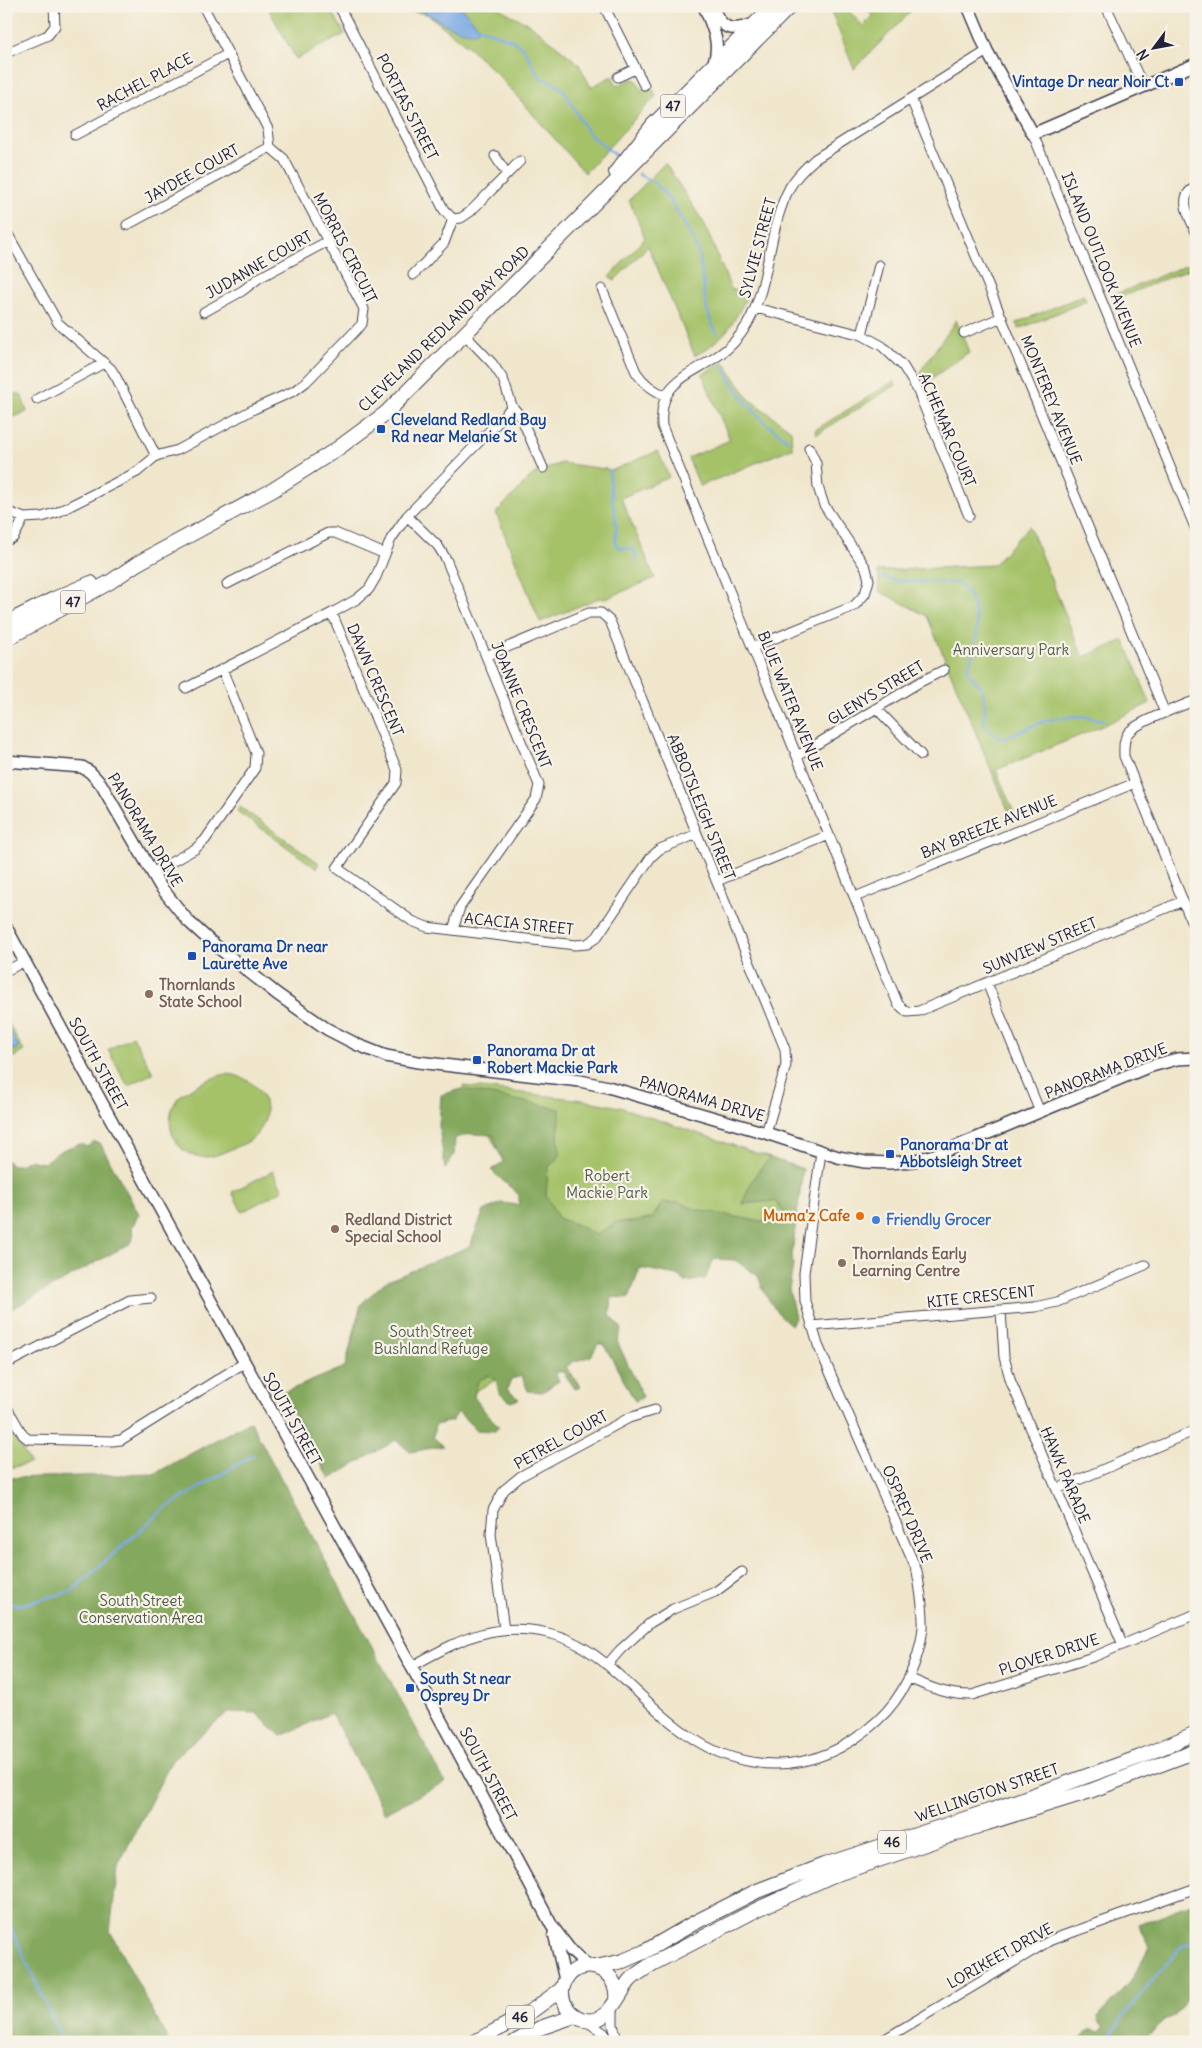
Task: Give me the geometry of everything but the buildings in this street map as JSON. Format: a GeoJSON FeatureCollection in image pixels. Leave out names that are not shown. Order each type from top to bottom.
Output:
{"type":"FeatureCollection","features":[{"type":"Feature","properties":{"kind":"main road","name":"CLEVELAND REDLAND BAY ROAD"},"geometry":{"type":"LineString","coordinates":[[583,214],[653,125],[773,6]]}},
{"type":"Feature","properties":{"kind":"main road","name":"CLEVELAND REDLAND BAY ROAD"},"geometry":{"type":"LineString","coordinates":[[6,623],[54,599],[138,563],[273,490],[337,449],[386,413],[583,214],[612,188],[790,6]]}},
{"type":"Feature","properties":{"kind":"main road"},"geometry":{"type":"LineString","coordinates":[[653,125],[658,131],[662,130],[686,105],[711,87]]}},
{"type":"Feature","properties":{"kind":"main road","name":"CLEVELAND REDLAND BAY ROAD"},"geometry":{"type":"LineString","coordinates":[[6,639],[110,582],[138,563]]}},
{"type":"Feature","properties":{"kind":"main road","name":"WELLINGTON STREET"},"geometry":{"type":"LineString","coordinates":[[475,2042],[533,2010],[564,1984],[571,1973],[579,1968],[622,1961],[644,1952],[694,1923],[757,1891],[815,1868],[992,1810],[1140,1757],[1196,1733]]}},
{"type":"Feature","properties":{"kind":"main road","name":"WELLINGTON STREET"},"geometry":{"type":"LineString","coordinates":[[515,2042],[540,2028],[581,2018],[600,2018],[608,2013],[631,1978],[652,1964],[790,1893],[904,1850],[1090,1791],[1196,1751]]}},
{"type":"Feature","properties":{"kind":"main road"},"geometry":{"type":"LineString","coordinates":[[592,1966],[605,1971],[612,1978],[615,1985],[615,2003]]}},
{"type":"Feature","properties":{"kind":"main road"},"geometry":{"type":"LineString","coordinates":[[564,1984],[564,2004],[581,2018]]}},
{"type":"Feature","properties":{"kind":"street"},"geometry":{"type":"LineString","coordinates":[[6,53],[48,35],[55,26],[54,6]]}},
{"type":"Feature","properties":{"kind":"street"},"geometry":{"type":"LineString","coordinates":[[203,6],[268,129],[270,147]]}},
{"type":"Feature","properties":{"kind":"street","name":"PORTIAS STREET"},"geometry":{"type":"LineString","coordinates":[[339,6],[444,210],[454,219]]}},
{"type":"Feature","properties":{"kind":"street"},"geometry":{"type":"LineString","coordinates":[[604,6],[644,85]]}},
{"type":"Feature","properties":{"kind":"street"},"geometry":{"type":"LineString","coordinates":[[704,6],[717,40],[718,55],[713,67]]}},
{"type":"Feature","properties":{"kind":"street"},"geometry":{"type":"LineString","coordinates":[[712,6],[722,25],[739,29],[756,24]]}},
{"type":"Feature","properties":{"kind":"street","name":"ISLAND OUTLOOK AVENUE"},"geometry":{"type":"LineString","coordinates":[[968,6],[987,51],[1033,134],[1196,530]]}},
{"type":"Feature","properties":{"kind":"street"},"geometry":{"type":"LineString","coordinates":[[1106,6],[1143,86]]}},
{"type":"Feature","properties":{"kind":"street","name":"SYLVIE STREET"},"geometry":{"type":"LineString","coordinates":[[666,396],[679,379],[720,355],[735,341],[746,326],[756,308],[783,202],[801,172],[815,159],[987,51]]}},
{"type":"Feature","properties":{"kind":"street","name":"RACHEL PLACE"},"geometry":{"type":"LineString","coordinates":[[75,135],[228,54]]}},
{"type":"Feature","properties":{"kind":"street"},"geometry":{"type":"LineString","coordinates":[[1033,134],[1196,64]]}},
{"type":"Feature","properties":{"kind":"street"},"geometry":{"type":"LineString","coordinates":[[618,77],[635,69]]}},
{"type":"Feature","properties":{"kind":"street","name":"MONTEREY AVENUE"},"geometry":{"type":"LineString","coordinates":[[911,99],[1165,713]]}},
{"type":"Feature","properties":{"kind":"street","name":"JAYDEE COURT"},"geometry":{"type":"LineString","coordinates":[[128,224],[270,147]]}},
{"type":"Feature","properties":{"kind":"street","name":"MORRIS CIRCUIT"},"geometry":{"type":"LineString","coordinates":[[24,518],[42,517],[58,512],[136,472],[156,456],[178,450],[254,409],[294,391],[306,382],[362,324],[364,309],[284,159],[270,147]]}},
{"type":"Feature","properties":{"kind":"street"},"geometry":{"type":"LineString","coordinates":[[495,156],[507,174]]}},
{"type":"Feature","properties":{"kind":"street"},"geometry":{"type":"LineString","coordinates":[[413,275],[444,243],[454,219],[461,218],[470,212],[520,161]]}},
{"type":"Feature","properties":{"kind":"street"},"geometry":{"type":"LineString","coordinates":[[1196,188],[1191,189],[1186,198],[1186,208],[1196,232]]}},
{"type":"Feature","properties":{"kind":"street"},"geometry":{"type":"LineString","coordinates":[[6,231],[58,323],[104,363],[116,377],[156,456]]}},
{"type":"Feature","properties":{"kind":"street","name":"JUDANNE COURT"},"geometry":{"type":"LineString","coordinates":[[204,312],[242,291],[259,278],[328,241]]}},
{"type":"Feature","properties":{"kind":"street"},"geometry":{"type":"LineString","coordinates":[[862,335],[879,265]]}},
{"type":"Feature","properties":{"kind":"street"},"geometry":{"type":"LineString","coordinates":[[602,289],[636,372],[643,382],[653,390],[666,396]]}},
{"type":"Feature","properties":{"kind":"street","name":"ACHEMAR COURT"},"geometry":{"type":"LineString","coordinates":[[756,308],[862,335],[882,346],[893,356],[913,380],[969,516]]}},
{"type":"Feature","properties":{"kind":"street"},"geometry":{"type":"LineString","coordinates":[[964,333],[1002,317]]}},
{"type":"Feature","properties":{"kind":"street"},"geometry":{"type":"LineString","coordinates":[[465,335],[492,363],[503,379],[512,406],[521,417],[543,468]]}},
{"type":"Feature","properties":{"kind":"street"},"geometry":{"type":"LineString","coordinates":[[37,399],[104,363]]}},
{"type":"Feature","properties":{"kind":"street","name":"BLUE WATER AVENUE"},"geometry":{"type":"LineString","coordinates":[[666,396],[661,412],[662,426],[898,1004],[907,1012]]}},
{"type":"Feature","properties":{"kind":"street","name":"DAWN CRESCENT"},"geometry":{"type":"LineString","coordinates":[[337,868],[396,783],[397,770],[332,613],[357,599],[369,589],[392,539],[407,516],[512,406]]}},
{"type":"Feature","properties":{"kind":"street"},"geometry":{"type":"LineString","coordinates":[[753,647],[854,606],[865,594],[869,580],[866,568],[824,505],[818,488],[816,464],[809,448]]}},
{"type":"Feature","properties":{"kind":"street"},"geometry":{"type":"LineString","coordinates":[[6,510],[24,518],[14,537],[6,541]]}},
{"type":"Feature","properties":{"kind":"street","name":"JOANNE CRESCENT"},"geometry":{"type":"LineString","coordinates":[[407,516],[438,546],[446,559],[539,785],[536,799],[460,907],[453,930]]}},
{"type":"Feature","properties":{"kind":"street"},"geometry":{"type":"LineString","coordinates":[[227,584],[328,533],[335,533],[385,554]]}},
{"type":"Feature","properties":{"kind":"street"},"geometry":{"type":"LineString","coordinates":[[186,688],[332,613]]}},
{"type":"Feature","properties":{"kind":"street","name":"ABBOTSLEIGH STREET"},"geometry":{"type":"LineString","coordinates":[[486,656],[589,613],[601,613],[610,621],[787,1057],[766,1133]]}},
{"type":"Feature","properties":{"kind":"street"},"geometry":{"type":"LineString","coordinates":[[152,873],[195,849],[206,840],[255,768],[256,753],[222,669]]}},
{"type":"Feature","properties":{"kind":"street","name":"GLENYS STREET"},"geometry":{"type":"LineString","coordinates":[[797,756],[920,682],[944,670]]}},
{"type":"Feature","properties":{"kind":"street"},"geometry":{"type":"LineString","coordinates":[[1196,700],[1135,727],[1124,740],[1124,756],[1196,932]]}},
{"type":"Feature","properties":{"kind":"street"},"geometry":{"type":"LineString","coordinates":[[878,709],[921,755]]}},
{"type":"Feature","properties":{"kind":"street","name":"PANORAMA DRIVE"},"geometry":{"type":"LineString","coordinates":[[6,761],[75,766],[90,772],[101,784],[168,898],[210,941],[277,994],[327,1029],[358,1045],[386,1056],[418,1062],[580,1081],[608,1087],[766,1133],[821,1152],[865,1162],[889,1163],[912,1161],[938,1154],[1148,1068],[1177,1059],[1196,1058]]}},
{"type":"Feature","properties":{"kind":"street","name":"BAY BREEZE AVENUE"},"geometry":{"type":"LineString","coordinates":[[855,897],[1135,783]]}},
{"type":"Feature","properties":{"kind":"street","name":"ACACIA STREET"},"geometry":{"type":"LineString","coordinates":[[337,868],[412,921],[427,927],[575,945],[587,944],[597,937],[651,857],[660,849],[697,834]]}},
{"type":"Feature","properties":{"kind":"street"},"geometry":{"type":"LineString","coordinates":[[717,881],[829,835]]}},
{"type":"Feature","properties":{"kind":"street","name":"SUNVIEW STREET"},"geometry":{"type":"LineString","coordinates":[[907,1012],[919,1011],[1183,901]]}},
{"type":"Feature","properties":{"kind":"street","name":"SOUTH STREET"},"geometry":{"type":"LineString","coordinates":[[6,927],[412,1666],[552,1926],[572,1951],[592,1966]]}},
{"type":"Feature","properties":{"kind":"street"},"geometry":{"type":"LineString","coordinates":[[6,971],[25,961]]}},
{"type":"Feature","properties":{"kind":"street"},"geometry":{"type":"LineString","coordinates":[[987,983],[1040,1112]]}},
{"type":"Feature","properties":{"kind":"street","name":"OSPREY DRIVE"},"geometry":{"type":"LineString","coordinates":[[412,1666],[460,1640],[481,1633],[504,1629],[547,1632],[571,1640],[591,1652],[687,1736],[707,1748],[731,1758],[759,1764],[788,1764],[815,1758],[840,1748],[863,1734],[883,1716],[899,1696],[909,1678],[918,1652],[923,1627],[922,1600],[917,1571],[811,1326],[805,1301],[804,1274],[821,1152]]}},
{"type":"Feature","properties":{"kind":"street","name":"KITE CRESCENT"},"geometry":{"type":"LineString","coordinates":[[811,1326],[1035,1307],[1057,1302],[1145,1264]]}},
{"type":"Feature","properties":{"kind":"street"},"geometry":{"type":"LineString","coordinates":[[6,1364],[130,1300],[151,1298]]}},
{"type":"Feature","properties":{"kind":"street","name":"HAWK PARADE"},"geometry":{"type":"LineString","coordinates":[[1001,1311],[1004,1356],[1011,1382],[1123,1645]]}},
{"type":"Feature","properties":{"kind":"street"},"geometry":{"type":"LineString","coordinates":[[6,1406],[23,1435],[28,1439],[121,1440],[244,1363]]}},
{"type":"Feature","properties":{"kind":"street","name":"PETREL COURT"},"geometry":{"type":"LineString","coordinates":[[504,1629],[491,1534],[493,1510],[504,1490],[521,1476],[629,1418],[656,1410]]}},
{"type":"Feature","properties":{"kind":"street"},"geometry":{"type":"LineString","coordinates":[[1057,1489],[1196,1430]]}},
{"type":"Feature","properties":{"kind":"street"},"geometry":{"type":"LineString","coordinates":[[607,1665],[620,1650],[650,1623],[673,1609],[715,1592],[742,1572]]}},
{"type":"Feature","properties":{"kind":"street","name":"PLOVER DRIVE"},"geometry":{"type":"LineString","coordinates":[[909,1678],[940,1692],[972,1695],[1093,1657],[1196,1614]]}},
{"type":"Feature","properties":{"kind":"street","name":"LORIKEET DRIVE"},"geometry":{"type":"LineString","coordinates":[[880,2042],[1051,1940],[1196,1888]]}},
{"type":"Feature","properties":{"kind":"street","name":"SOUTH STREET"},"geometry":{"type":"LineString","coordinates":[[552,1926],[564,1984]]}},
{"type":"Feature","properties":{"kind":"street"},"geometry":{"type":"LineString","coordinates":[[615,2003],[612,2025],[618,2042]]}},
{"type":"Feature","properties":{"kind":"street"},"geometry":{"type":"LineString","coordinates":[[581,2018],[604,2032],[610,2042]]}},
{"type":"Feature","properties":{"kind":"green space"},"geometry":{"type":"Polygon","coordinates":[[[267,6],[329,6],[345,34],[296,59],[267,6]]]}},
{"type":"Feature","properties":{"kind":"green space"},"geometry":{"type":"Polygon","coordinates":[[[379,6],[495,6],[532,26],[578,63],[591,87],[612,76],[617,86],[631,79],[636,80],[643,92],[653,89],[656,96],[585,173],[498,75],[470,48],[427,14],[379,6]]]}},
{"type":"Feature","properties":{"kind":"green space"},"geometry":{"type":"Polygon","coordinates":[[[829,6],[854,6],[849,11],[863,26],[873,16],[864,6],[882,6],[886,11],[891,6],[916,6],[854,69],[829,6]]]}},
{"type":"Feature","properties":{"kind":"green space"},"geometry":{"type":"Polygon","coordinates":[[[665,163],[704,223],[731,289],[748,293],[728,330],[714,343],[695,356],[648,246],[615,280],[609,277],[645,238],[629,200],[665,163]]]}},
{"type":"Feature","properties":{"kind":"green space"},"geometry":{"type":"Polygon","coordinates":[[[1196,261],[1196,266],[1116,299],[1114,295],[1196,261]]]}},
{"type":"Feature","properties":{"kind":"green space"},"geometry":{"type":"Polygon","coordinates":[[[1084,295],[1086,301],[1019,329],[1016,323],[1084,295]]]}},
{"type":"Feature","properties":{"kind":"green space"},"geometry":{"type":"Polygon","coordinates":[[[956,320],[969,352],[925,383],[920,372],[956,320]]]}},
{"type":"Feature","properties":{"kind":"green space"},"geometry":{"type":"Polygon","coordinates":[[[724,362],[749,399],[791,430],[792,448],[700,486],[688,458],[730,440],[702,374],[724,362]]]}},
{"type":"Feature","properties":{"kind":"green space"},"geometry":{"type":"Polygon","coordinates":[[[894,381],[896,385],[817,434],[815,430],[894,381]]]}},
{"type":"Feature","properties":{"kind":"green space"},"geometry":{"type":"Polygon","coordinates":[[[6,393],[21,394],[27,412],[6,420],[6,393]]]}},
{"type":"Feature","properties":{"kind":"green space"},"geometry":{"type":"Polygon","coordinates":[[[658,451],[669,477],[621,498],[655,578],[605,599],[599,598],[540,622],[496,513],[535,473],[561,463],[613,470],[658,451]]]}},
{"type":"Feature","properties":{"kind":"green space","name":"Anniversary Park"},"geometry":{"type":"Polygon","coordinates":[[[1029,526],[1083,657],[1124,640],[1150,703],[1098,728],[996,770],[1017,820],[1013,822],[927,616],[879,591],[878,571],[993,565],[1029,526]]]}},
{"type":"Feature","properties":{"kind":"green space"},"geometry":{"type":"Polygon","coordinates":[[[240,807],[319,863],[316,868],[237,811],[240,807]]]}},
{"type":"Feature","properties":{"kind":"green space"},"geometry":{"type":"Polygon","coordinates":[[[6,1019],[24,1051],[7,1061],[6,1059],[6,1019]]]}},
{"type":"Feature","properties":{"kind":"green space"},"geometry":{"type":"Polygon","coordinates":[[[133,1036],[153,1073],[128,1086],[108,1050],[133,1036]]]}},
{"type":"Feature","properties":{"kind":"green space"},"geometry":{"type":"Polygon","coordinates":[[[225,1074],[237,1076],[248,1081],[257,1088],[263,1097],[266,1107],[261,1128],[248,1142],[219,1154],[200,1157],[191,1154],[177,1143],[173,1134],[170,1116],[173,1106],[178,1098],[193,1087],[225,1074]]]}},
{"type":"Feature","properties":{"kind":"green space"},"geometry":{"type":"Polygon","coordinates":[[[463,1086],[583,1100],[620,1107],[803,1169],[792,1252],[582,1267],[643,1397],[635,1401],[594,1326],[326,1473],[283,1393],[345,1367],[361,1304],[470,1246],[484,1211],[527,1204],[463,1086]]]}},
{"type":"Feature","properties":{"kind":"green space","name":"South Street Bushland Refuge"},"geometry":{"type":"Polygon","coordinates":[[[462,1089],[560,1109],[558,1137],[561,1154],[548,1168],[546,1196],[559,1219],[576,1224],[596,1235],[616,1222],[635,1222],[652,1218],[662,1203],[678,1202],[695,1209],[757,1221],[773,1221],[784,1213],[775,1201],[743,1204],[753,1179],[770,1158],[803,1169],[789,1289],[795,1318],[791,1325],[776,1311],[764,1292],[758,1276],[735,1260],[714,1259],[705,1279],[686,1282],[677,1275],[640,1268],[629,1298],[612,1297],[610,1315],[622,1329],[617,1341],[643,1397],[635,1401],[604,1344],[598,1344],[591,1356],[573,1362],[566,1367],[581,1387],[575,1389],[563,1372],[555,1372],[559,1381],[542,1392],[528,1391],[522,1376],[511,1379],[507,1390],[519,1399],[511,1402],[499,1393],[496,1380],[489,1375],[478,1381],[474,1397],[499,1426],[495,1431],[476,1430],[458,1412],[452,1421],[435,1425],[433,1437],[443,1446],[410,1452],[396,1440],[330,1479],[283,1393],[345,1367],[361,1304],[385,1282],[470,1246],[484,1211],[501,1203],[519,1205],[519,1195],[491,1170],[503,1162],[493,1135],[471,1134],[455,1138],[454,1155],[445,1169],[439,1126],[441,1095],[462,1089]]]}},
{"type":"Feature","properties":{"kind":"green space"},"geometry":{"type":"Polygon","coordinates":[[[94,1142],[100,1143],[139,1214],[132,1227],[133,1239],[131,1243],[6,1312],[6,1159],[10,1165],[19,1165],[29,1160],[44,1163],[66,1149],[81,1144],[87,1147],[94,1142]]]}},
{"type":"Feature","properties":{"kind":"green space"},"geometry":{"type":"Polygon","coordinates":[[[273,1171],[283,1190],[242,1212],[232,1192],[273,1171]]]}},
{"type":"Feature","properties":{"kind":"green space"},"geometry":{"type":"Polygon","coordinates":[[[6,1421],[30,1463],[6,1469],[6,1421]]]}},
{"type":"Feature","properties":{"kind":"green space","name":"South Street Conservation Area"},"geometry":{"type":"Polygon","coordinates":[[[250,1421],[445,1782],[385,1813],[331,1713],[281,1736],[256,1713],[228,1712],[172,1760],[118,1866],[110,1931],[169,2042],[6,2042],[6,1478],[154,1474],[250,1421]]]}},
{"type":"Feature","properties":{"kind":"green space"},"geometry":{"type":"Polygon","coordinates":[[[1196,1902],[1196,1992],[1172,2017],[1165,2020],[1141,2042],[1079,2042],[1087,2031],[1092,2029],[1099,2032],[1103,2029],[1103,2025],[1099,2023],[1097,2018],[1132,1979],[1149,1947],[1139,1924],[1196,1902]]]}},
{"type":"Feature","properties":{"kind":"water"},"geometry":{"type":"Polygon","coordinates":[[[408,6],[460,6],[480,28],[476,32],[456,29],[408,6]]]}},
{"type":"Feature","properties":{"kind":"water"},"geometry":{"type":"Polygon","coordinates":[[[6,1024],[19,1047],[7,1054],[6,1054],[6,1024]]]}},
{"type":"Feature","properties":{"kind":"waterway"},"geometry":{"type":"LineString","coordinates":[[480,28],[514,41],[524,49],[542,79],[551,81],[563,89],[588,133],[617,157]]}},
{"type":"Feature","properties":{"kind":"waterway"},"geometry":{"type":"LineString","coordinates":[[638,174],[647,179]]}},
{"type":"Feature","properties":{"kind":"waterway"},"geometry":{"type":"LineString","coordinates":[[651,181],[664,193],[671,203],[686,226],[696,248],[701,262],[706,305],[717,334]]}},
{"type":"Feature","properties":{"kind":"waterway"},"geometry":{"type":"LineString","coordinates":[[723,366],[751,408],[768,425],[788,440]]}},
{"type":"Feature","properties":{"kind":"waterway"},"geometry":{"type":"LineString","coordinates":[[610,470],[616,524],[615,542],[619,548],[633,549],[636,553],[636,562]]}},
{"type":"Feature","properties":{"kind":"waterway"},"geometry":{"type":"LineString","coordinates":[[882,577],[897,581],[958,583],[964,589],[973,604],[977,632],[968,672],[983,692],[985,701],[984,722],[986,727],[1002,739],[1047,720],[1080,716],[1104,720]]}},
{"type":"Feature","properties":{"kind":"waterway"},"geometry":{"type":"LineString","coordinates":[[6,1603],[20,1605],[72,1591],[164,1509],[253,1455]]}},
{"type":"Feature","properties":{"kind":"waterway"},"geometry":{"type":"LineString","coordinates":[[6,1917],[63,2042]]}},
{"type":"Feature","properties":{"kind":"waterway"},"geometry":{"type":"LineString","coordinates":[[1105,2042],[1138,1997],[1182,1946],[1196,1941]]}},
{"type":"Feature","properties":{"kind":"place","name":"Vintage Dr near Noir Ct"},"geometry":{"type":"Point","coordinates":[1179,82]}},
{"type":"Feature","properties":{"kind":"place","name":"Cleveland Redland Bay Rd near Melanie St"},"geometry":{"type":"Point","coordinates":[381,429]}},
{"type":"Feature","properties":{"kind":"place","name":"Panorama Dr near Laurette Ave"},"geometry":{"type":"Point","coordinates":[192,956]}},
{"type":"Feature","properties":{"kind":"place","name":"Thornlands State School"},"geometry":{"type":"Point","coordinates":[149,994]}},
{"type":"Feature","properties":{"kind":"place","name":"Panorama Dr at Robert Mackie Park"},"geometry":{"type":"Point","coordinates":[477,1060]}},
{"type":"Feature","properties":{"kind":"place","name":"Panorama Dr at Abbotsleigh Street"},"geometry":{"type":"Point","coordinates":[890,1154]}},
{"type":"Feature","properties":{"kind":"place","name":"Muma'z Cafe"},"geometry":{"type":"Point","coordinates":[860,1216]}},
{"type":"Feature","properties":{"kind":"place","name":"Friendly Grocer"},"geometry":{"type":"Point","coordinates":[876,1220]}},
{"type":"Feature","properties":{"kind":"place","name":"Redland District Special School"},"geometry":{"type":"Point","coordinates":[335,1229]}},
{"type":"Feature","properties":{"kind":"place","name":"Thornlands Early Learning Centre"},"geometry":{"type":"Point","coordinates":[842,1263]}},
{"type":"Feature","properties":{"kind":"place","name":"South St near Osprey Dr"},"geometry":{"type":"Point","coordinates":[410,1688]}},
{"type":"Feature","properties":{"kind":"park label","name":"Robert Mackie Park"},"geometry":{"type":"Point","coordinates":[607,1184]}}]}
